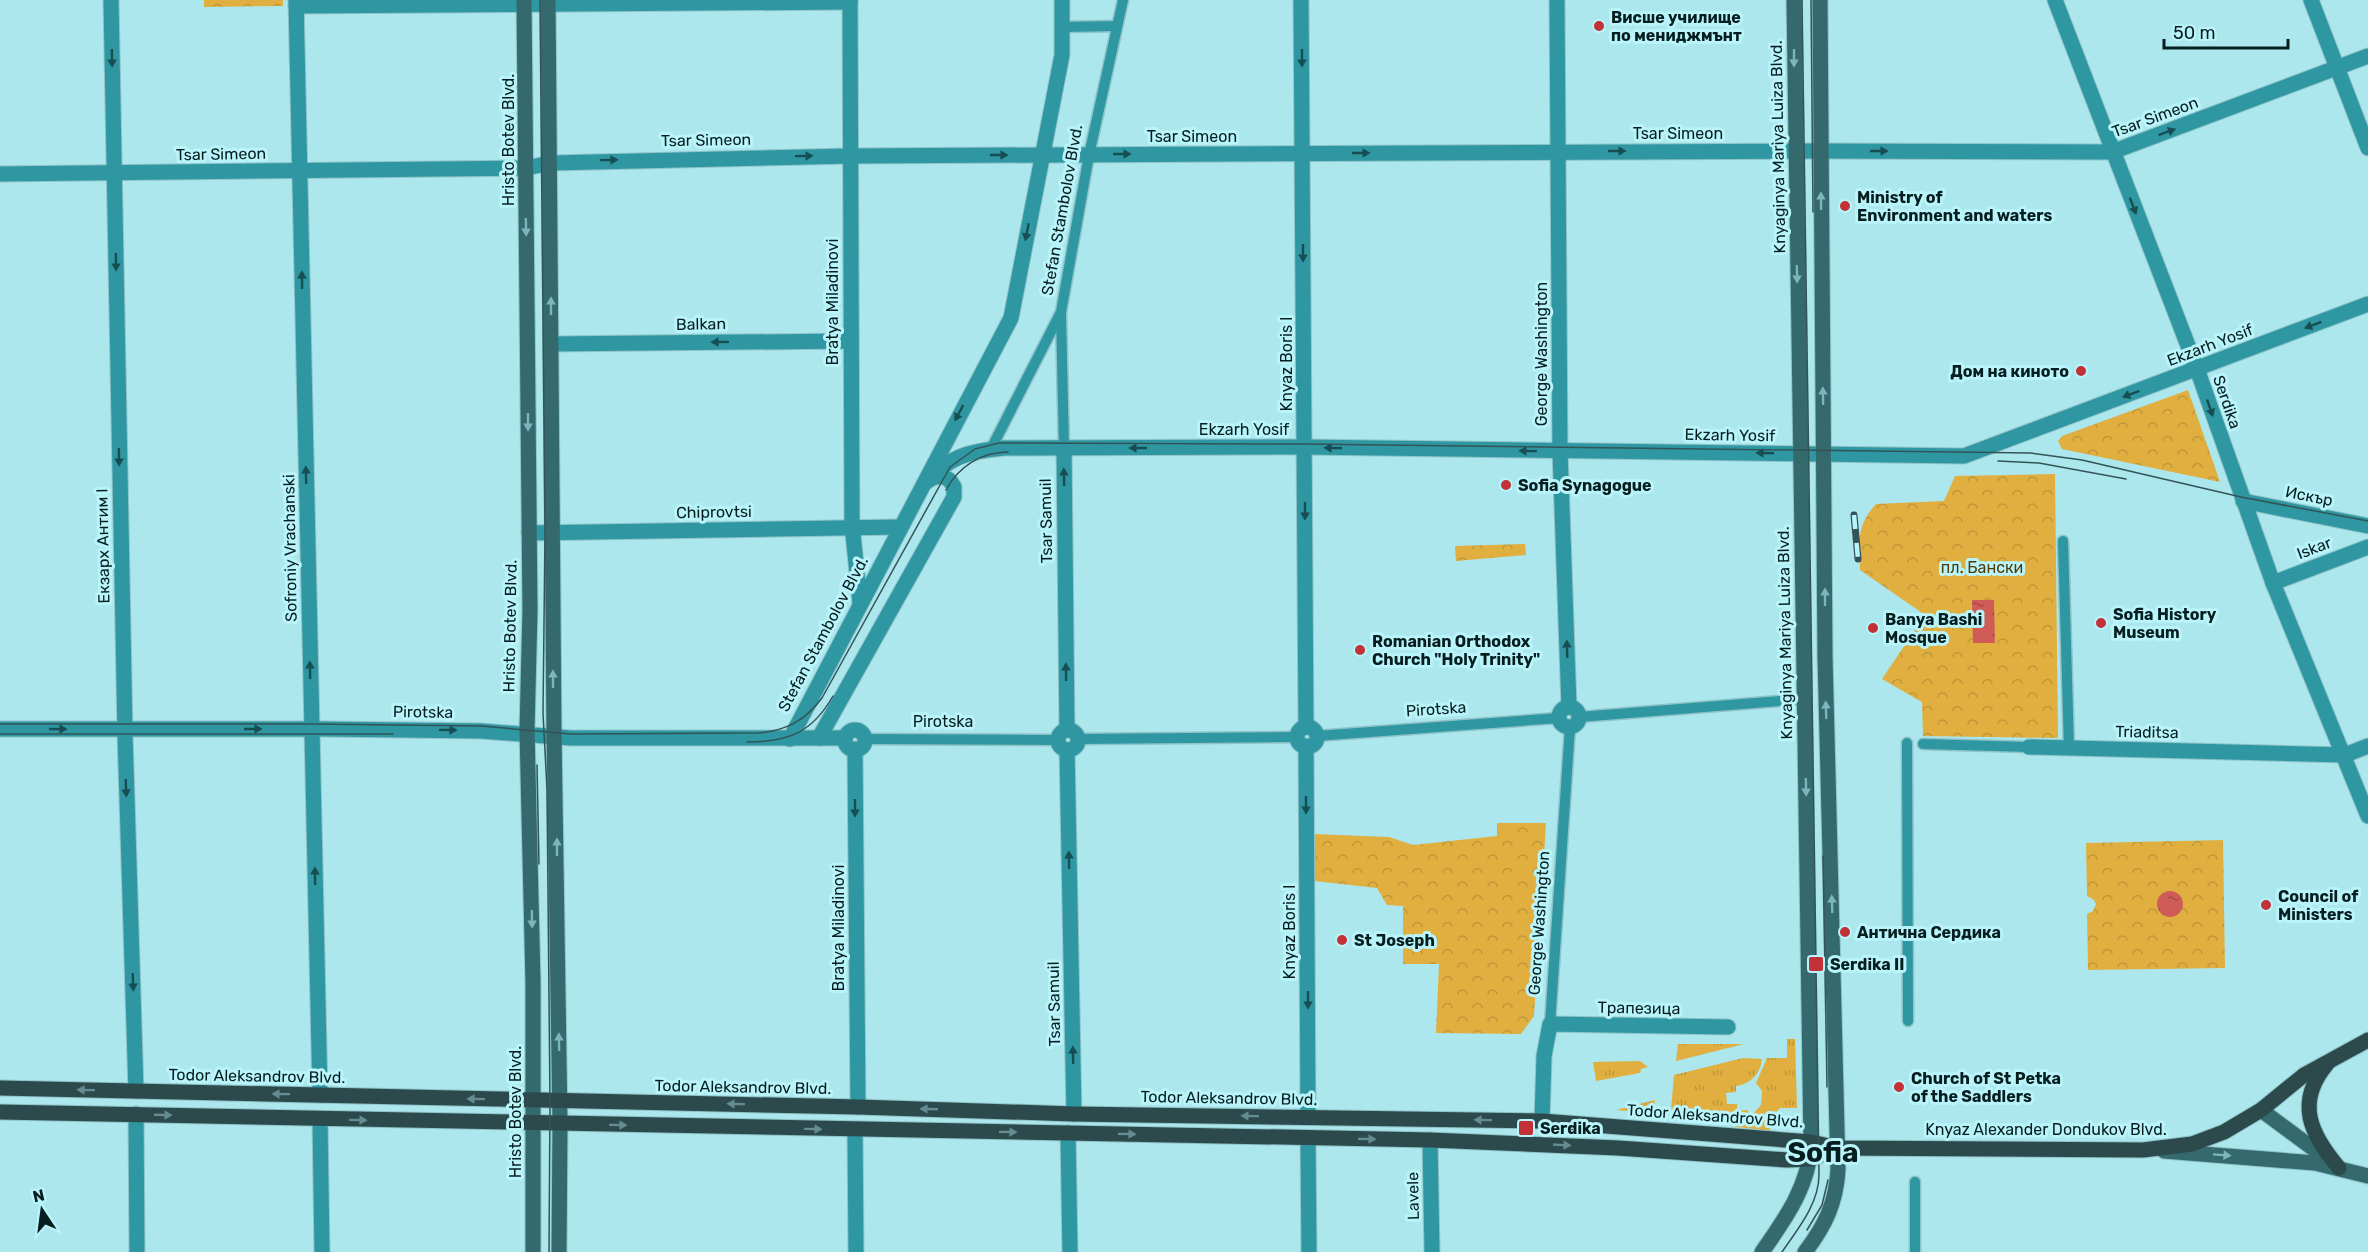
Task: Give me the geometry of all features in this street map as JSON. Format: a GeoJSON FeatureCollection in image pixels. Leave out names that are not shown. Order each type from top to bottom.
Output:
{"type":"FeatureCollection","features":[{"type":"Feature","properties":{"kind":"main road","name":"Knyaginya Mariya Luiza Blvd."},"geometry":{"type":"LineString","coordinates":[[1762,1252],[1788,1214],[1811,1159],[1794,0]]}},
{"type":"Feature","properties":{"kind":"main road"},"geometry":{"type":"LineString","coordinates":[[1805,1252],[1820,1232],[1833,1204],[1837,1189],[1838,1148],[1825,656],[1820,0]]}},
{"type":"Feature","properties":{"kind":"main road","name":"Hristo Botev Blvd."},"geometry":{"type":"LineString","coordinates":[[524,2],[529,533],[527,735],[534,1100],[533,1252]]}},
{"type":"Feature","properties":{"kind":"main road"},"geometry":{"type":"LineString","coordinates":[[548,2],[554,737],[560,1101],[559,1252]]}},
{"type":"Feature","properties":{"kind":"main road","name":"Knyaz Alexander Dondukov Blvd."},"geometry":{"type":"LineString","coordinates":[[1838,1148],[2143,1150],[2192,1144],[2238,1124],[2261,1110],[2304,1075],[2368,1040]]}},
{"type":"Feature","properties":{"kind":"main road"},"geometry":{"type":"LineString","coordinates":[[2331,1060],[2311,1088],[2309,1110],[2314,1131],[2323,1150],[2339,1168]]}},
{"type":"Feature","properties":{"kind":"main road","name":"Todor Aleksandrov Blvd."},"geometry":{"type":"LineString","coordinates":[[0,1088],[1074,1114],[1542,1121],[1811,1142],[1838,1148]]}},
{"type":"Feature","properties":{"kind":"main road"},"geometry":{"type":"LineString","coordinates":[[2261,1110],[2339,1168]]}},
{"type":"Feature","properties":{"kind":"main road"},"geometry":{"type":"LineString","coordinates":[[0,1112],[1430,1140],[1571,1145],[1787,1160],[1811,1159],[1838,1148]]}},
{"type":"Feature","properties":{"kind":"main road"},"geometry":{"type":"LineString","coordinates":[[2143,1150],[2290,1161],[2339,1168],[2368,1176]]}},
{"type":"Feature","properties":{"kind":"street","name":"Екзарх Антим I"},"geometry":{"type":"LineString","coordinates":[[111,0],[124,729],[136,1091]]}},
{"type":"Feature","properties":{"kind":"street"},"geometry":{"type":"LineString","coordinates":[[1062,0],[1062,27],[1117,26]]}},
{"type":"Feature","properties":{"kind":"street","name":"Stefan Stambolov Blvd."},"geometry":{"type":"LineString","coordinates":[[991,449],[1061,312],[1089,155],[1123,0]]}},
{"type":"Feature","properties":{"kind":"street","name":"Knyaz Boris I"},"geometry":{"type":"LineString","coordinates":[[1301,0],[1308,1117]]}},
{"type":"Feature","properties":{"kind":"street","name":"George Washington"},"geometry":{"type":"LineString","coordinates":[[1542,1121],[1544,1056],[1550,1024],[1569,717],[1560,452],[1557,0]]}},
{"type":"Feature","properties":{"kind":"street","name":"Serdika"},"geometry":{"type":"LineString","coordinates":[[2055,0],[2197,369],[2273,583],[2368,816]]}},
{"type":"Feature","properties":{"kind":"street"},"geometry":{"type":"LineString","coordinates":[[2311,0],[2368,148]]}},
{"type":"Feature","properties":{"kind":"street"},"geometry":{"type":"LineString","coordinates":[[296,3],[850,1]]}},
{"type":"Feature","properties":{"kind":"street","name":"Bratya Miladinovi"},"geometry":{"type":"LineString","coordinates":[[850,1],[852,528],[860,603]]}},
{"type":"Feature","properties":{"kind":"street","name":"Sofroniy Vrachanski"},"geometry":{"type":"LineString","coordinates":[[296,3],[320,1095]]}},
{"type":"Feature","properties":{"kind":"street","name":"Stefan Stambolov Blvd."},"geometry":{"type":"LineString","coordinates":[[790,739],[1011,318],[1062,55],[1062,27]]}},
{"type":"Feature","properties":{"kind":"street","name":"Tsar Simeon"},"geometry":{"type":"LineString","coordinates":[[0,174],[526,168],[550,163],[849,156],[1795,151],[2112,152],[2368,56]]}},
{"type":"Feature","properties":{"kind":"street","name":"Ekzarh Yosif"},"geometry":{"type":"LineString","coordinates":[[1064,448],[1304,447],[1964,456],[2368,304]]}},
{"type":"Feature","properties":{"kind":"street","name":"Tsar Samuil"},"geometry":{"type":"LineString","coordinates":[[1061,312],[1074,1114]]}},
{"type":"Feature","properties":{"kind":"street","name":"Balkan"},"geometry":{"type":"LineString","coordinates":[[551,344],[850,341]]}},
{"type":"Feature","properties":{"kind":"street","name":"Stefan Stambolov Blvd."},"geometry":{"type":"LineString","coordinates":[[924,483],[936,470],[956,457],[991,449],[1064,448]]}},
{"type":"Feature","properties":{"kind":"street"},"geometry":{"type":"LineString","coordinates":[[819,738],[954,497],[954,487],[948,478],[935,477],[924,483]]}},
{"type":"Feature","properties":{"kind":"street","name":"Искър"},"geometry":{"type":"LineString","coordinates":[[2243,501],[2368,526]]}},
{"type":"Feature","properties":{"kind":"street","name":"Chiprovtsi"},"geometry":{"type":"LineString","coordinates":[[529,533],[900,527]]}},
{"type":"Feature","properties":{"kind":"street"},"geometry":{"type":"LineString","coordinates":[[2063,541],[2069,748]]}},
{"type":"Feature","properties":{"kind":"street","name":"Iskar"},"geometry":{"type":"LineString","coordinates":[[2273,583],[2368,547]]}},
{"type":"Feature","properties":{"kind":"street","name":"Pirotska"},"geometry":{"type":"LineString","coordinates":[[0,729],[481,731],[554,737],[819,738],[855,742],[1306,737],[1804,699]]}},
{"type":"Feature","properties":{"kind":"street","name":"Bratya Miladinovi"},"geometry":{"type":"LineString","coordinates":[[855,742],[858,1107]]}},
{"type":"Feature","properties":{"kind":"street"},"geometry":{"type":"LineString","coordinates":[[1907,743],[1908,1021]]}},
{"type":"Feature","properties":{"kind":"street","name":"Triaditsa"},"geometry":{"type":"LineString","coordinates":[[1923,744],[2344,755],[2368,746]]}},
{"type":"Feature","properties":{"kind":"street","name":"Трапезица"},"geometry":{"type":"LineString","coordinates":[[1550,1024],[1728,1027]]}},
{"type":"Feature","properties":{"kind":"street"},"geometry":{"type":"LineString","coordinates":[[136,1114],[137,1252]]}},
{"type":"Feature","properties":{"kind":"street"},"geometry":{"type":"LineString","coordinates":[[320,1119],[322,1252]]}},
{"type":"Feature","properties":{"kind":"street"},"geometry":{"type":"LineString","coordinates":[[855,1130],[856,1252]]}},
{"type":"Feature","properties":{"kind":"street"},"geometry":{"type":"LineString","coordinates":[[1068,1133],[1070,1252]]}},
{"type":"Feature","properties":{"kind":"street"},"geometry":{"type":"LineString","coordinates":[[1308,1138],[1310,1252]]}},
{"type":"Feature","properties":{"kind":"street","name":"Lavele"},"geometry":{"type":"LineString","coordinates":[[1430,1140],[1432,1252]]}},
{"type":"Feature","properties":{"kind":"street"},"geometry":{"type":"LineString","coordinates":[[1915,1182],[1915,1252]]}},
{"type":"Feature","properties":{"kind":"green space"},"geometry":{"type":"Polygon","coordinates":[[[204,0],[283,0],[283,6],[204,7],[204,0]]]}},
{"type":"Feature","properties":{"kind":"green space"},"geometry":{"type":"Polygon","coordinates":[[[2188,390],[2220,482],[2062,449],[2058,441],[2062,436],[2188,390]]]}},
{"type":"Feature","properties":{"kind":"green space","name":"пл. Бански"},"geometry":{"type":"Polygon","coordinates":[[[2055,474],[2058,738],[1923,736],[1922,702],[1882,679],[1925,615],[1860,570],[1860,535],[1869,512],[1876,504],[1944,501],[1955,476],[2055,474]]]}},
{"type":"Feature","properties":{"kind":"green space"},"geometry":{"type":"Polygon","coordinates":[[[1525,544],[1526,555],[1456,561],[1455,546],[1525,544]]]}},
{"type":"Feature","properties":{"kind":"green space"},"geometry":{"type":"Polygon","coordinates":[[[1497,823],[1546,823],[1534,1016],[1521,1034],[1436,1033],[1439,964],[1403,964],[1403,906],[1387,905],[1377,888],[1314,881],[1314,834],[1389,837],[1413,845],[1497,836],[1497,823]]]}},
{"type":"Feature","properties":{"kind":"green space"},"geometry":{"type":"Polygon","coordinates":[[[2223,840],[2225,968],[2088,970],[2087,914],[2093,911],[2096,904],[2087,896],[2086,843],[2223,840]]]}},
{"type":"Feature","properties":{"kind":"green space"},"geometry":{"type":"Polygon","coordinates":[[[1787,1039],[1795,1039],[1797,1108],[1780,1108],[1772,1116],[1770,1131],[1737,1127],[1736,1124],[1709,1114],[1705,1118],[1675,1114],[1671,1110],[1674,1075],[1743,1058],[1762,1059],[1754,1077],[1736,1086],[1736,1092],[1726,1093],[1727,1104],[1737,1104],[1737,1111],[1747,1110],[1752,1115],[1761,1105],[1762,1091],[1756,1083],[1767,1058],[1787,1058],[1787,1039]]]}},
{"type":"Feature","properties":{"kind":"green space"},"geometry":{"type":"Polygon","coordinates":[[[1678,1044],[1744,1044],[1676,1061],[1678,1044]]]}},
{"type":"Feature","properties":{"kind":"green space"},"geometry":{"type":"Polygon","coordinates":[[[1640,1061],[1648,1067],[1641,1069],[1640,1073],[1596,1081],[1593,1062],[1640,1061]]]}},
{"type":"Feature","properties":{"kind":"green space"},"geometry":{"type":"Polygon","coordinates":[[[1655,1100],[1654,1111],[1648,1113],[1616,1110],[1655,1100]]]}},
{"type":"Feature","properties":{"kind":"green space"},"geometry":{"type":"Polygon","coordinates":[[[1709,1114],[1734,1120],[1737,1127],[1705,1118],[1709,1114]]]}},
{"type":"Feature","properties":{"kind":"water"},"geometry":{"type":"Polygon","coordinates":[[[1972,600],[1994,600],[1995,643],[1973,643],[1972,600]]]}},
{"type":"Feature","properties":{"kind":"water"},"geometry":{"type":"Polygon","coordinates":[[[2170,891],[2179,895],[2183,904],[2179,913],[2170,917],[2161,913],[2157,904],[2161,895],[2170,891]]]}},
{"type":"Feature","properties":{"kind":"tram line"},"geometry":{"type":"LineString","coordinates":[[540,0],[545,533],[543,713],[547,789],[549,1252]]}},
{"type":"Feature","properties":{"kind":"tram line"},"geometry":{"type":"LineString","coordinates":[[1782,1252],[1811,1206],[1819,1175],[1802,0]]}},
{"type":"Feature","properties":{"kind":"tram line"},"geometry":{"type":"LineString","coordinates":[[1811,0],[1813,212]]}},
{"type":"Feature","properties":{"kind":"tram line"},"geometry":{"type":"LineString","coordinates":[[0,724],[481,726],[571,734],[758,733],[777,730],[801,719],[822,698],[950,467],[975,449],[999,443],[1304,444],[2031,453],[2082,460],[2241,497],[2368,521]]}},
{"type":"Feature","properties":{"kind":"tram line"},"geometry":{"type":"LineString","coordinates":[[946,490],[957,474],[971,462],[989,455],[1008,452]]}},
{"type":"Feature","properties":{"kind":"tram line"},"geometry":{"type":"LineString","coordinates":[[1998,461],[2039,463],[2126,479]]}},
{"type":"Feature","properties":{"kind":"tram line"},"geometry":{"type":"LineString","coordinates":[[747,742],[775,740],[798,733],[816,719],[833,696]]}},
{"type":"Feature","properties":{"kind":"tram line"},"geometry":{"type":"LineString","coordinates":[[0,734],[393,734]]}},
{"type":"Feature","properties":{"kind":"tram line"},"geometry":{"type":"LineString","coordinates":[[537,765],[539,864]]}},
{"type":"Feature","properties":{"kind":"tram line"},"geometry":{"type":"LineString","coordinates":[[1823,856],[1827,1087]]}},
{"type":"Feature","properties":{"kind":"tram line"},"geometry":{"type":"LineString","coordinates":[[1807,1230],[1822,1205],[1828,1180]]}},
{"type":"Feature","properties":{"kind":"railway"},"geometry":{"type":"LineString","coordinates":[[1854,515],[1858,559]]}},
{"type":"Feature","properties":{"kind":"place","name":"Висше училище по мениджмънт"},"geometry":{"type":"Point","coordinates":[1599,26]}},
{"type":"Feature","properties":{"kind":"place","name":"Ministry of Environment and waters"},"geometry":{"type":"Point","coordinates":[1845,206]}},
{"type":"Feature","properties":{"kind":"place","name":"Дом на киното"},"geometry":{"type":"Point","coordinates":[2081,371]}},
{"type":"Feature","properties":{"kind":"place","name":"Sofia Synagogue"},"geometry":{"type":"Point","coordinates":[1506,485]}},
{"type":"Feature","properties":{"kind":"place","name":"Sofia History Museum"},"geometry":{"type":"Point","coordinates":[2101,623]}},
{"type":"Feature","properties":{"kind":"place","name":"Banya Bashi Mosque"},"geometry":{"type":"Point","coordinates":[1873,628]}},
{"type":"Feature","properties":{"kind":"place","name":"Romanian Orthodox Church \"Holy Trinity\""},"geometry":{"type":"Point","coordinates":[1360,650]}},
{"type":"Feature","properties":{"kind":"place","name":"Council of Ministers"},"geometry":{"type":"Point","coordinates":[2266,905]}},
{"type":"Feature","properties":{"kind":"place","name":"Антична Сердика"},"geometry":{"type":"Point","coordinates":[1845,932]}},
{"type":"Feature","properties":{"kind":"place","name":"St Joseph"},"geometry":{"type":"Point","coordinates":[1342,940]}},
{"type":"Feature","properties":{"kind":"place","name":"Serdika II"},"geometry":{"type":"Point","coordinates":[1816,964]}},
{"type":"Feature","properties":{"kind":"place","name":"Church of St Petka of the Saddlers"},"geometry":{"type":"Point","coordinates":[1899,1087]}},
{"type":"Feature","properties":{"kind":"place","name":"Serdika"},"geometry":{"type":"Point","coordinates":[1526,1128]}},
{"type":"Feature","properties":{"kind":"district","name":"Sofia"},"geometry":{"type":"Point","coordinates":[1823,1152]}}]}
